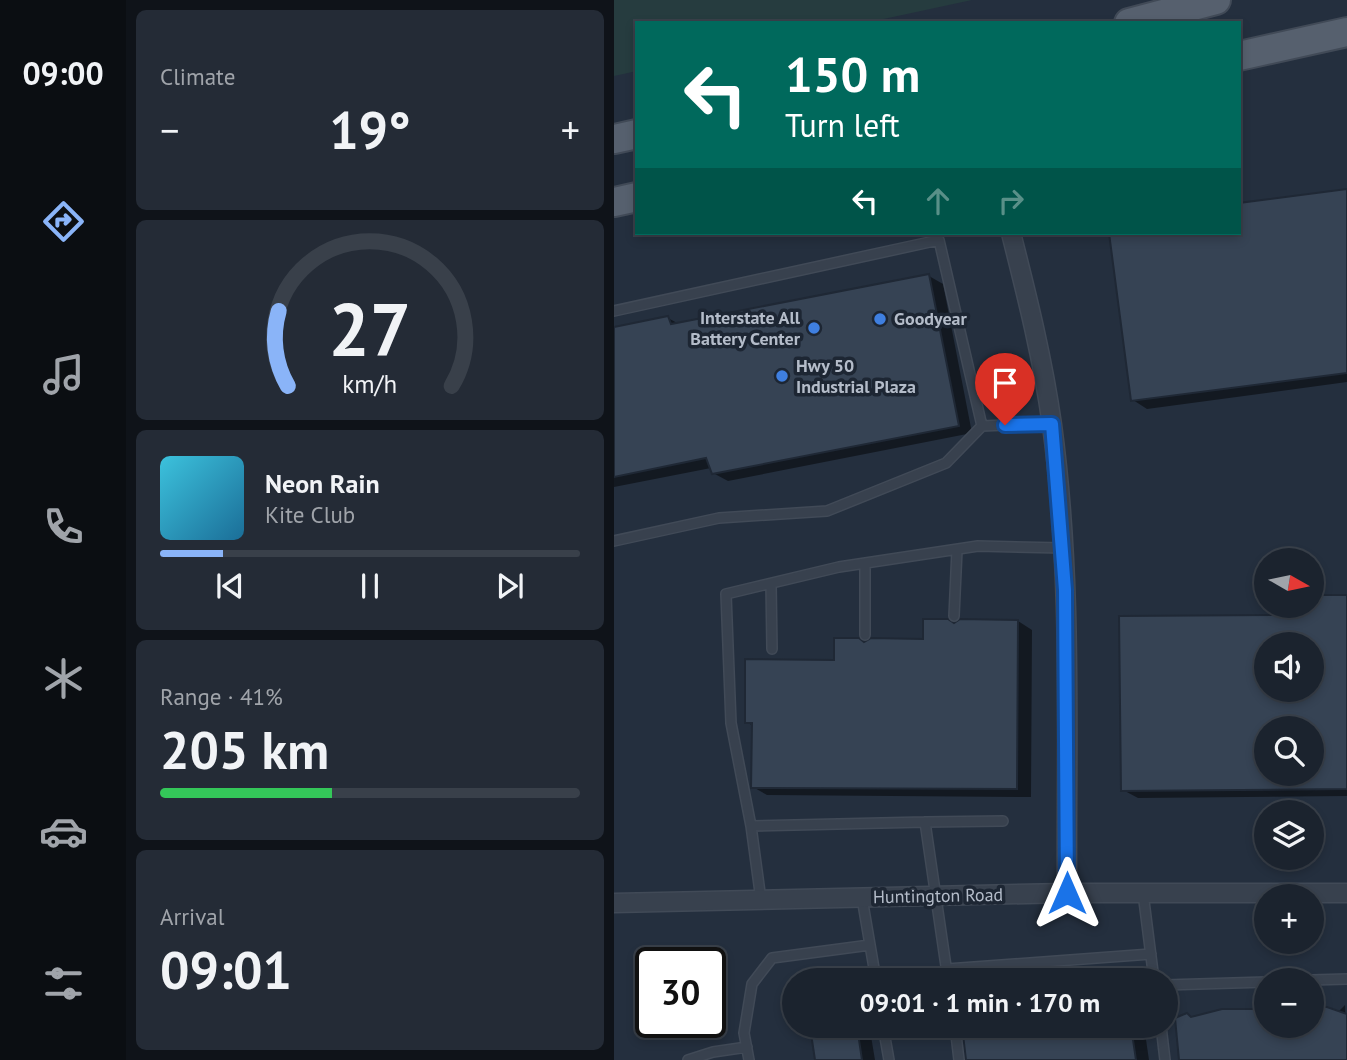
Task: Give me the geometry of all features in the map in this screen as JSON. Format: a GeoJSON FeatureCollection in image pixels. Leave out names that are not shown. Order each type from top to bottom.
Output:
{"type":"FeatureCollection","features":[{"type":"Feature","properties":{"kind":"main road"},"geometry":{"type":"LineString","coordinates":[[1137,21],[1216,0]]}},
{"type":"Feature","properties":{"kind":"main road"},"geometry":{"type":"LineString","coordinates":[[1241,56],[1347,32]]}},
{"type":"Feature","properties":{"kind":"main road"},"geometry":{"type":"LineString","coordinates":[[614,139],[635,134]]}},
{"type":"Feature","properties":{"kind":"main road"},"geometry":{"type":"LineString","coordinates":[[614,202],[635,197]]}},
{"type":"Feature","properties":{"kind":"street"},"geometry":{"type":"LineString","coordinates":[[1011,235],[1031,314],[1052,424],[1063,548],[1067,893]]}},
{"type":"Feature","properties":{"kind":"street","name":"Huntington Road"},"geometry":{"type":"LineString","coordinates":[[614,903],[1067,893],[1347,893]]}},
{"type":"Feature","properties":{"kind":"lane"},"geometry":{"type":"LineString","coordinates":[[614,311],[939,240],[982,426]]}},
{"type":"Feature","properties":{"kind":"lane"},"geometry":{"type":"LineString","coordinates":[[614,541],[719,518],[828,511],[946,463],[982,426],[1052,424]]}},
{"type":"Feature","properties":{"kind":"lane"},"geometry":{"type":"LineString","coordinates":[[761,900],[751,826],[731,723],[726,594],[865,563],[978,546],[1063,548]]}},
{"type":"Feature","properties":{"kind":"lane"},"geometry":{"type":"LineString","coordinates":[[954,616],[957,550]]}},
{"type":"Feature","properties":{"kind":"lane"},"geometry":{"type":"LineString","coordinates":[[865,563],[865,635]]}},
{"type":"Feature","properties":{"kind":"lane"},"geometry":{"type":"LineString","coordinates":[[771,584],[772,649]]}},
{"type":"Feature","properties":{"kind":"lane"},"geometry":{"type":"LineString","coordinates":[[751,826],[1002,821]]}},
{"type":"Feature","properties":{"kind":"lane"},"geometry":{"type":"LineString","coordinates":[[925,822],[947,968]]}},
{"type":"Feature","properties":{"kind":"lane"},"geometry":{"type":"LineString","coordinates":[[1143,893],[1153,968]]}},
{"type":"Feature","properties":{"kind":"lane"},"geometry":{"type":"LineString","coordinates":[[862,898],[873,968]]}},
{"type":"Feature","properties":{"kind":"lane"},"geometry":{"type":"LineString","coordinates":[[749,1060],[745,1033],[752,984],[772,958],[870,945]]}},
{"type":"Feature","properties":{"kind":"lane"},"geometry":{"type":"LineString","coordinates":[[961,968],[1151,954]]}},
{"type":"Feature","properties":{"kind":"lane"},"geometry":{"type":"LineString","coordinates":[[1324,980],[1347,979]]}},
{"type":"Feature","properties":{"kind":"lane"},"geometry":{"type":"LineString","coordinates":[[1178,985],[1254,982]]}},
{"type":"Feature","properties":{"kind":"lane"},"geometry":{"type":"LineString","coordinates":[[885,1038],[889,1060]]}},
{"type":"Feature","properties":{"kind":"lane"},"geometry":{"type":"LineString","coordinates":[[956,1038],[959,1060]]}},
{"type":"Feature","properties":{"kind":"lane"},"geometry":{"type":"LineString","coordinates":[[1162,1038],[1165,1060]]}},
{"type":"Feature","properties":{"kind":"lane"},"geometry":{"type":"LineString","coordinates":[[688,1060],[713,1052],[747,1047]]}},
{"type":"Feature","properties":{"kind":"green space"},"geometry":{"type":"Polygon","coordinates":[[[614,0],[972,0],[874,21],[635,21],[635,71],[614,76],[614,0]]]}},
{"type":"Feature","properties":{"kind":"building"},"geometry":{"type":"Polygon","coordinates":[[[1347,189],[1347,373],[1131,401],[1109,235],[1241,235],[1241,203],[1347,189]]]}},
{"type":"Feature","properties":{"kind":"building","name":"Hwy 50 Industrial Plaza"},"geometry":{"type":"Polygon","coordinates":[[[929,274],[959,426],[712,474],[706,458],[614,477],[614,327],[668,316],[671,324],[929,274]]]}},
{"type":"Feature","properties":{"kind":"building"},"geometry":{"type":"Polygon","coordinates":[[[1324,595],[1347,595],[1347,789],[1121,791],[1119,616],[1254,615],[1254,618],[1324,618],[1324,595]]]}},
{"type":"Feature","properties":{"kind":"building"},"geometry":{"type":"Polygon","coordinates":[[[923,619],[948,619],[954,623],[960,619],[1018,620],[1017,789],[751,788],[752,723],[745,723],[745,659],[834,660],[834,638],[859,638],[864,642],[871,638],[923,639],[923,619]]]}},
{"type":"Feature","properties":{"kind":"building"},"geometry":{"type":"Polygon","coordinates":[[[1324,1007],[1347,1014],[1347,1060],[1179,1060],[1178,1017],[1187,1013],[1191,1017],[1222,1009],[1254,1009],[1254,1038],[1324,1038],[1324,1007]]]}},
{"type":"Feature","properties":{"kind":"building"},"geometry":{"type":"Polygon","coordinates":[[[812,1038],[859,1038],[862,1060],[815,1060],[812,1038]]]}},
{"type":"Feature","properties":{"kind":"building"},"geometry":{"type":"Polygon","coordinates":[[[963,1038],[1133,1038],[1136,1060],[966,1060],[963,1038]]]}},
{"type":"Feature","properties":{"kind":"place","name":"Goodyear"},"geometry":{"type":"Point","coordinates":[880,319]}},
{"type":"Feature","properties":{"kind":"place","name":"Interstate All Battery Center"},"geometry":{"type":"Point","coordinates":[814,328]}},
{"type":"Feature","properties":{"kind":"place","name":"Hwy 50 Industrial Plaza"},"geometry":{"type":"Point","coordinates":[782,376]}},
{"type":"Feature","properties":{"kind":"route"},"geometry":{"type":"LineString","coordinates":[[1005,425],[1052,424],[1065,590],[1067,893]]}}]}
